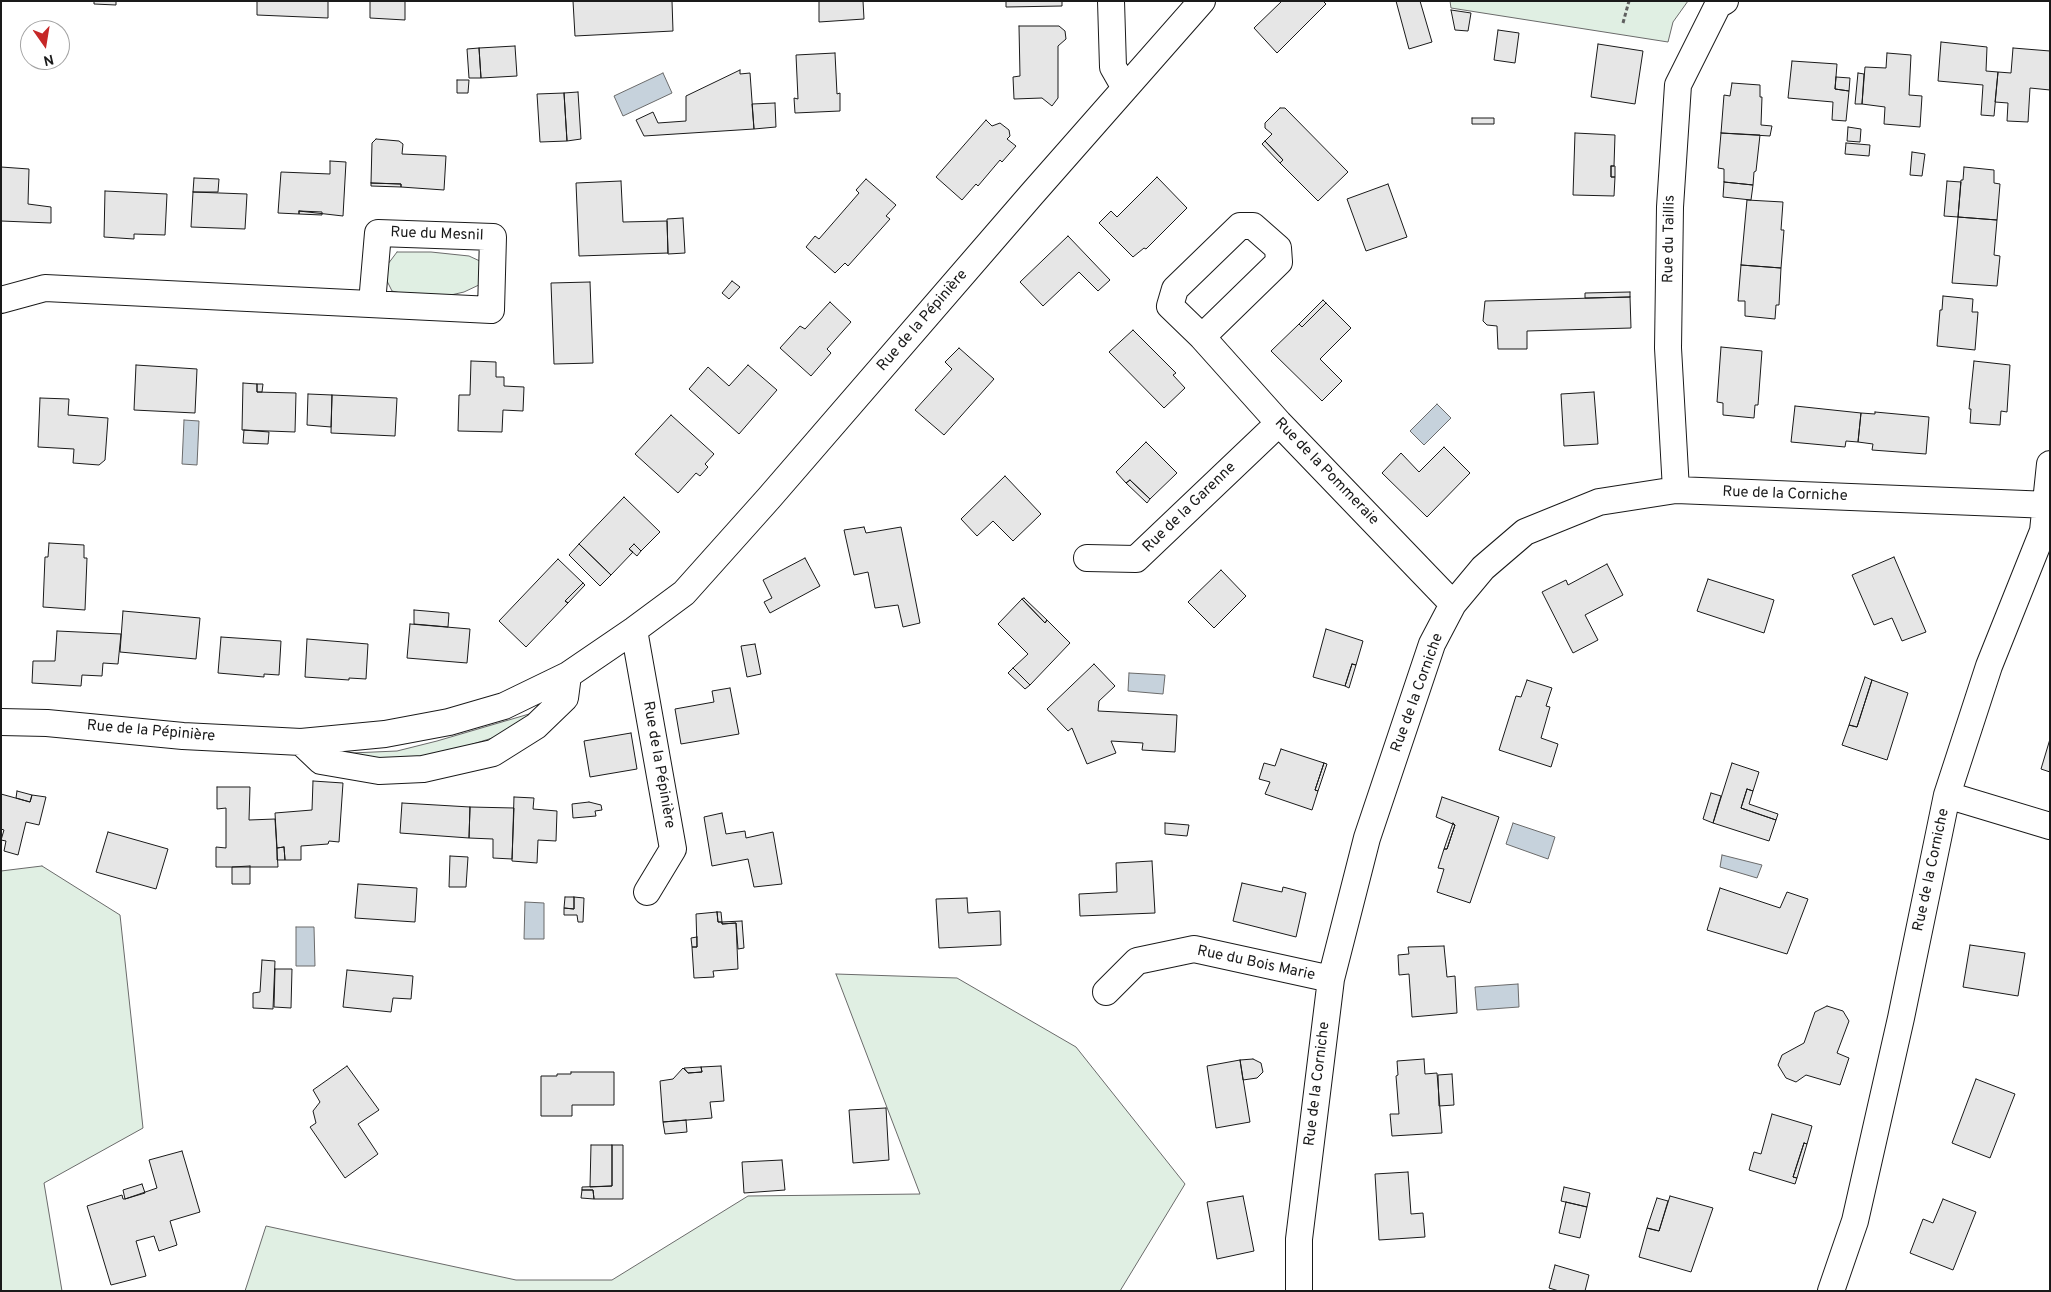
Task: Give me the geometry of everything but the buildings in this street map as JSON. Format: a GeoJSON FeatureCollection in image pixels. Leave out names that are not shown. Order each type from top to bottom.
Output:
{"type":"FeatureCollection","features":[{"type":"Feature","properties":{"kind":"street"},"geometry":{"type":"LineString","coordinates":[[1111,1],[1113,66],[1125,88]]}},
{"type":"Feature","properties":{"kind":"street","name":"Rue de la Pépinière"},"geometry":{"type":"LineString","coordinates":[[1,722],[47,723],[183,736],[302,742],[385,734],[449,722],[504,706],[568,675],[634,630],[684,592],[776,491],[1202,1]]}},
{"type":"Feature","properties":{"kind":"street","name":"Rue du Taillis"},"geometry":{"type":"LineString","coordinates":[[1676,490],[1668,348],[1670,207],[1678,85],[1718,5],[1725,1]]}},
{"type":"Feature","properties":{"kind":"street","name":"Rue du Mesnil"},"geometry":{"type":"LineString","coordinates":[[1,300],[45,288],[491,310],[493,238],[378,233],[372,303]]}},
{"type":"Feature","properties":{"kind":"street","name":"Rue de la Pommeraie"},"geometry":{"type":"LineString","coordinates":[[1202,337],[1279,423],[1453,604]]}},
{"type":"Feature","properties":{"kind":"street","name":"Rue de la Garenne"},"geometry":{"type":"LineString","coordinates":[[1087,558],[1136,559],[1279,423]]}},
{"type":"Feature","properties":{"kind":"street"},"geometry":{"type":"LineString","coordinates":[[2048,505],[2050,464]]}},
{"type":"Feature","properties":{"kind":"street","name":"Rue de la Corniche"},"geometry":{"type":"LineString","coordinates":[[1299,1291],[1299,1239],[1331,979],[1367,838],[1432,644],[1453,604],[1483,568],[1525,532],[1599,502],[1676,490],[2048,505],[2043,531],[1989,666],[1947,795],[1901,1018],[1855,1221],[1831,1291]]}},
{"type":"Feature","properties":{"kind":"street","name":"Rue de la Pépinière"},"geometry":{"type":"LineString","coordinates":[[634,630],[673,850],[647,892]]}},
{"type":"Feature","properties":{"kind":"street"},"geometry":{"type":"LineString","coordinates":[[302,742],[321,761],[379,771],[423,769],[493,753],[536,726],[565,698],[568,675]]}},
{"type":"Feature","properties":{"kind":"street"},"geometry":{"type":"LineString","coordinates":[[1947,795],[2050,826]]}},
{"type":"Feature","properties":{"kind":"street","name":"Rue du Bois Marie"},"geometry":{"type":"LineString","coordinates":[[1106,992],[1137,961],[1194,949],[1331,979]]}},
{"type":"Feature","properties":{"kind":"path"},"geometry":{"type":"LineString","coordinates":[[1623,23],[1629,1]]}},
{"type":"Feature","properties":{"kind":"green space"},"geometry":{"type":"Polygon","coordinates":[[[1450,1],[1688,1],[1673,22],[1668,42],[1451,8],[1450,1]]]}},
{"type":"Feature","properties":{"kind":"green space"},"geometry":{"type":"Polygon","coordinates":[[[397,252],[431,252],[469,256],[482,262],[481,284],[464,292],[451,295],[404,294],[392,291],[387,281],[385,268],[397,252]]]}},
{"type":"Feature","properties":{"kind":"green space"},"geometry":{"type":"Polygon","coordinates":[[[536,712],[505,734],[435,756],[385,761],[351,753],[397,751],[536,712]]]}},
{"type":"Feature","properties":{"kind":"green space"},"geometry":{"type":"Polygon","coordinates":[[[42,866],[120,915],[143,1128],[44,1183],[62,1291],[1,1291],[1,871],[42,866]]]}},
{"type":"Feature","properties":{"kind":"green space"},"geometry":{"type":"Polygon","coordinates":[[[836,974],[957,978],[1076,1047],[1185,1184],[1120,1291],[245,1291],[266,1226],[516,1280],[612,1280],[748,1196],[920,1194],[836,974]]]}},
{"type":"Feature","properties":{"kind":"shaded area"},"geometry":{"type":"Polygon","coordinates":[[[663,73],[672,93],[623,116],[614,96],[663,73]]]}},
{"type":"Feature","properties":{"kind":"shaded area"},"geometry":{"type":"Polygon","coordinates":[[[1437,404],[1451,418],[1424,445],[1410,431],[1437,404]]]}},
{"type":"Feature","properties":{"kind":"shaded area"},"geometry":{"type":"Polygon","coordinates":[[[184,420],[199,421],[197,465],[182,464],[184,420]]]}},
{"type":"Feature","properties":{"kind":"shaded area"},"geometry":{"type":"Polygon","coordinates":[[[1129,673],[1165,675],[1163,694],[1128,691],[1129,673]]]}},
{"type":"Feature","properties":{"kind":"shaded area"},"geometry":{"type":"Polygon","coordinates":[[[1513,823],[1555,837],[1548,859],[1506,844],[1513,823]]]}},
{"type":"Feature","properties":{"kind":"shaded area"},"geometry":{"type":"Polygon","coordinates":[[[1722,855],[1762,865],[1757,878],[1720,867],[1722,855]]]}},
{"type":"Feature","properties":{"kind":"shaded area"},"geometry":{"type":"Polygon","coordinates":[[[525,902],[544,903],[544,939],[524,939],[525,902]]]}},
{"type":"Feature","properties":{"kind":"shaded area"},"geometry":{"type":"Polygon","coordinates":[[[296,927],[314,927],[315,966],[296,966],[296,927]]]}},
{"type":"Feature","properties":{"kind":"shaded area"},"geometry":{"type":"Polygon","coordinates":[[[1518,984],[1519,1007],[1477,1010],[1475,987],[1518,984]]]}}]}
